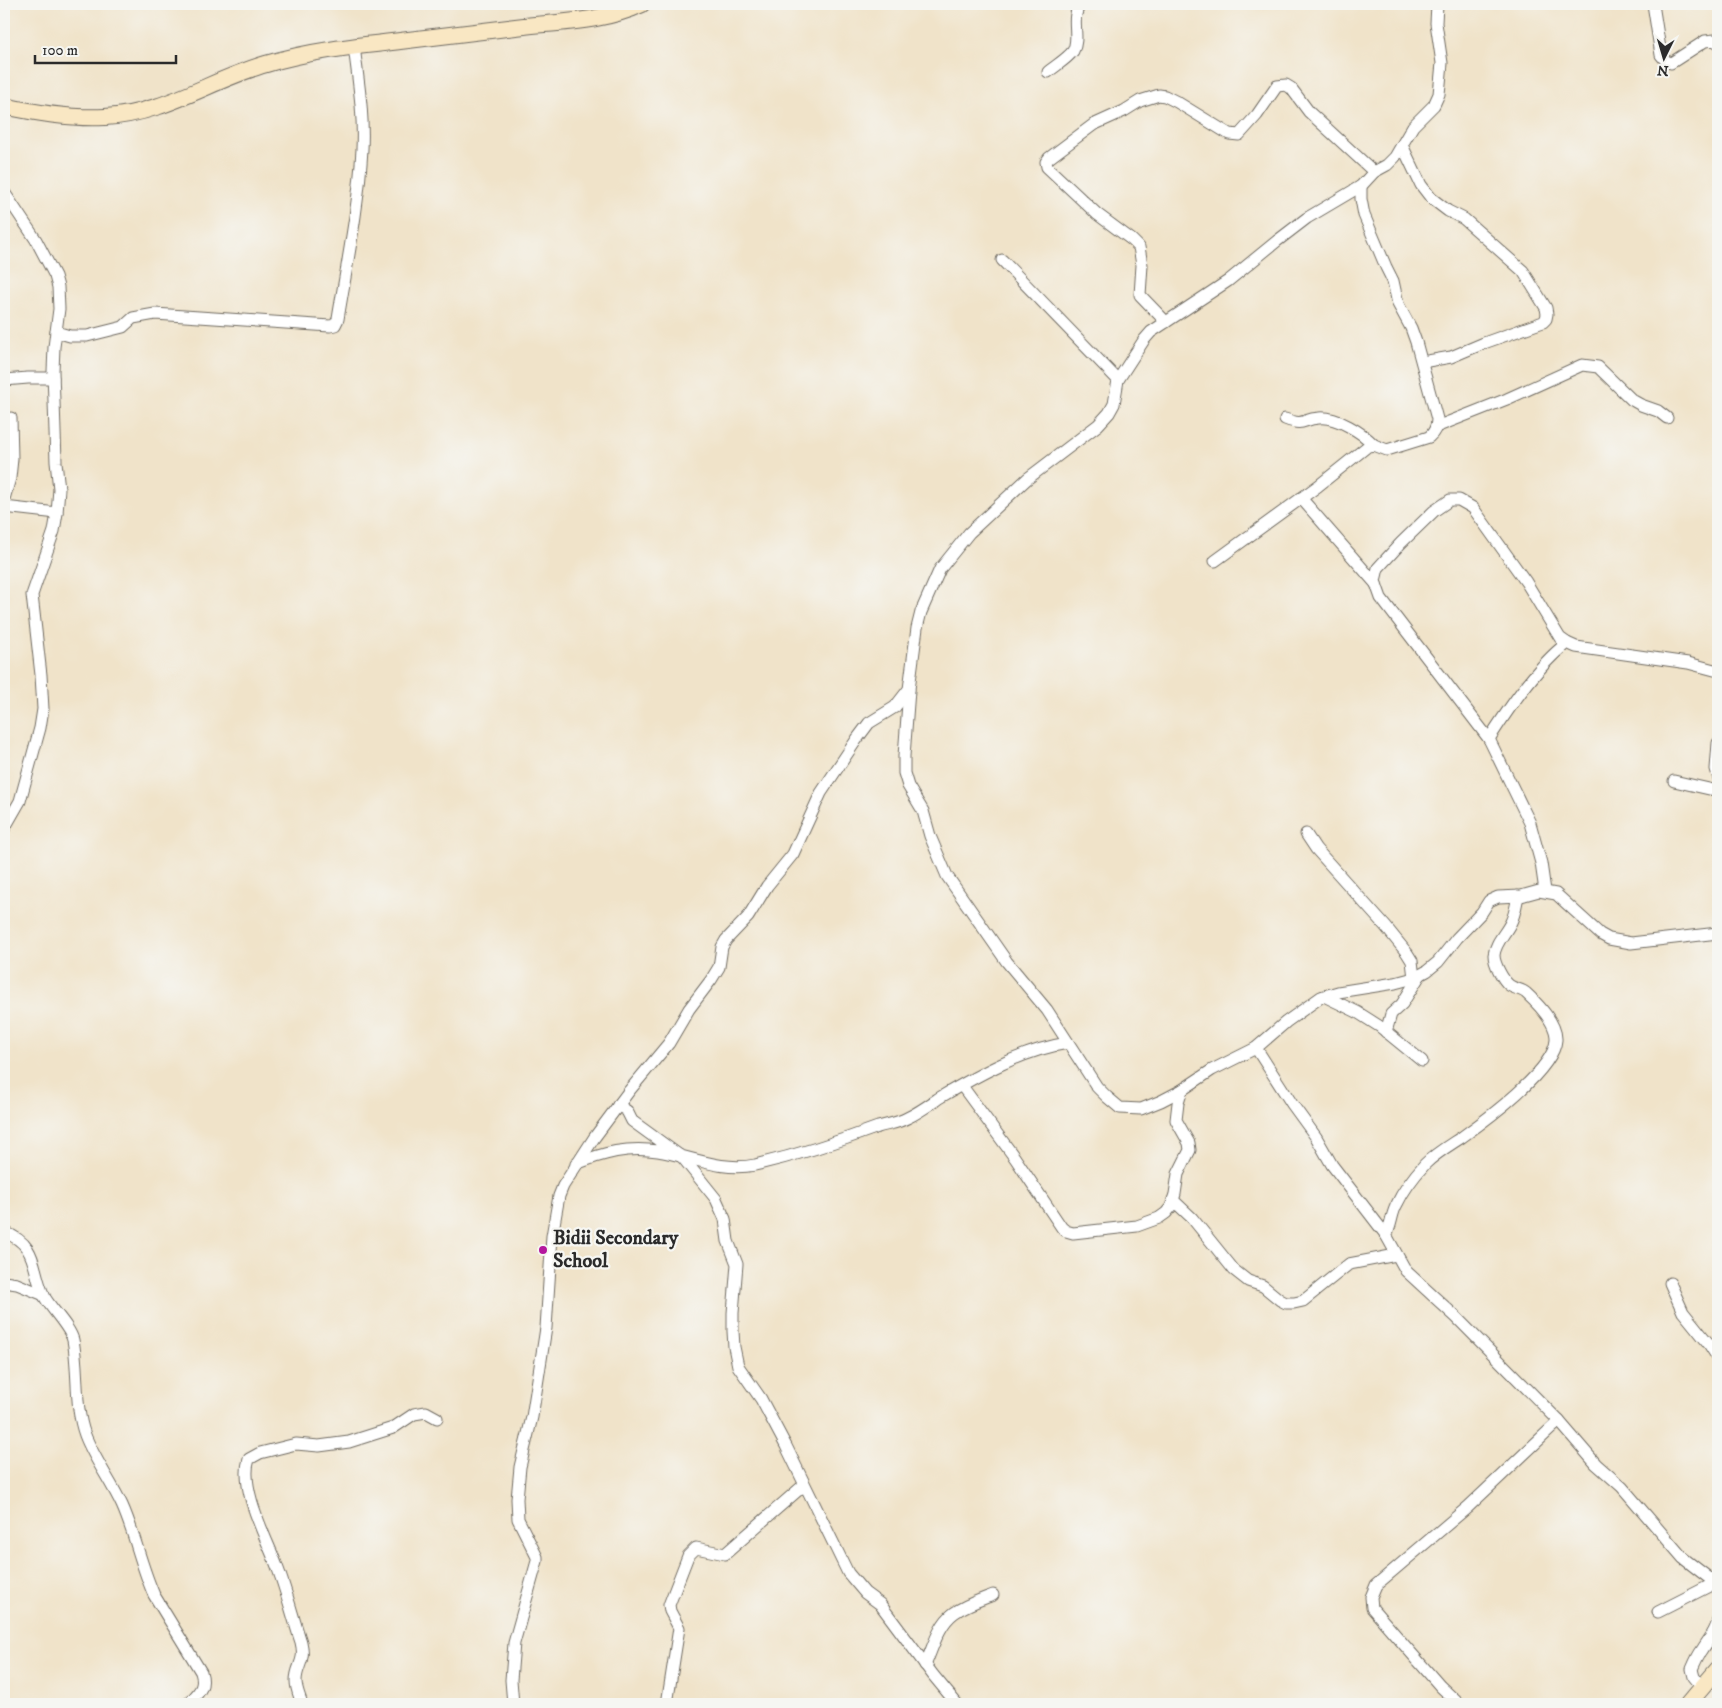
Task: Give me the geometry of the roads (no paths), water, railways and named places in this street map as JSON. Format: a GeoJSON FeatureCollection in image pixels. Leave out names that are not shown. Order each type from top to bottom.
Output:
{"type":"FeatureCollection","features":[{"type":"Feature","properties":{"kind":"main road"},"geometry":{"type":"LineString","coordinates":[[4,107],[41,113],[106,117],[146,111],[174,102],[233,75],[267,64],[354,46],[592,18],[631,9],[642,4]]}},
{"type":"Feature","properties":{"kind":"main road"},"geometry":{"type":"LineString","coordinates":[[1688,1704],[1718,1669]]}},
{"type":"Feature","properties":{"kind":"street"},"geometry":{"type":"LineString","coordinates":[[1048,72],[1073,50],[1076,15],[1081,4]]}},
{"type":"Feature","properties":{"kind":"street"},"geometry":{"type":"LineString","coordinates":[[1437,4],[1436,23],[1442,63],[1439,94],[1434,105],[1413,126],[1395,156],[1386,165],[1374,172],[1362,186],[1307,218],[1220,287],[1151,332],[1118,380],[1114,404],[1109,413],[1098,425],[1027,479],[969,533],[940,569],[921,612],[909,689],[904,773],[908,786],[923,811],[930,836],[946,876],[1007,962],[1047,1010],[1097,1087],[1120,1108],[1141,1109],[1182,1090],[1212,1070],[1256,1048],[1286,1022],[1324,996],[1417,976],[1438,962],[1490,901],[1498,897],[1518,896],[1539,891],[1556,894],[1600,934],[1619,942],[1631,943],[1718,933]]}},
{"type":"Feature","properties":{"kind":"street"},"geometry":{"type":"LineString","coordinates":[[1653,4],[1661,56],[1667,62],[1671,63],[1705,41],[1715,40],[1718,43]]}},
{"type":"Feature","properties":{"kind":"street"},"geometry":{"type":"LineString","coordinates":[[56,332],[70,336],[87,336],[123,327],[134,318],[155,314],[335,325],[338,319],[360,180],[362,110],[354,46]]}},
{"type":"Feature","properties":{"kind":"street"},"geometry":{"type":"LineString","coordinates":[[1166,322],[1140,295],[1142,264],[1139,247],[1097,214],[1047,167],[1046,162],[1049,158],[1082,132],[1140,101],[1162,95],[1229,134],[1239,135],[1257,115],[1277,86],[1286,84],[1309,112],[1374,172]]}},
{"type":"Feature","properties":{"kind":"street"},"geometry":{"type":"LineString","coordinates":[[1402,145],[1421,185],[1431,198],[1464,220],[1523,271],[1546,308],[1547,314],[1543,322],[1451,357],[1422,362]]}},
{"type":"Feature","properties":{"kind":"street"},"geometry":{"type":"LineString","coordinates":[[1215,561],[1368,446],[1374,445],[1387,450],[1429,437],[1436,427],[1437,419],[1411,328],[1398,304],[1393,281],[1364,215],[1361,199],[1362,186]]}},
{"type":"Feature","properties":{"kind":"street"},"geometry":{"type":"LineString","coordinates":[[4,192],[36,240],[55,276],[59,308],[54,347],[56,462],[59,489],[57,514],[46,556],[32,595],[41,675],[42,709],[40,728],[20,802],[4,829]]}},
{"type":"Feature","properties":{"kind":"street"},"geometry":{"type":"LineString","coordinates":[[1002,260],[1118,380]]}},
{"type":"Feature","properties":{"kind":"street"},"geometry":{"type":"LineString","coordinates":[[1436,427],[1582,365],[1598,366],[1632,400],[1658,410],[1667,418]]}},
{"type":"Feature","properties":{"kind":"street"},"geometry":{"type":"LineString","coordinates":[[4,380],[54,378]]}},
{"type":"Feature","properties":{"kind":"street"},"geometry":{"type":"LineString","coordinates":[[4,499],[10,478],[12,459],[11,418]]}},
{"type":"Feature","properties":{"kind":"street"},"geometry":{"type":"LineString","coordinates":[[1285,419],[1295,423],[1302,423],[1312,419],[1328,418],[1367,436],[1374,445]]}},
{"type":"Feature","properties":{"kind":"street"},"geometry":{"type":"LineString","coordinates":[[1301,498],[1376,584]]}},
{"type":"Feature","properties":{"kind":"street"},"geometry":{"type":"LineString","coordinates":[[1545,891],[1541,863],[1530,823],[1489,740],[1381,598],[1376,584],[1378,568],[1434,511],[1450,500],[1459,500],[1473,508],[1526,582],[1560,638],[1568,644],[1688,663],[1718,671]]}},
{"type":"Feature","properties":{"kind":"street"},"geometry":{"type":"LineString","coordinates":[[4,508],[57,514]]}},
{"type":"Feature","properties":{"kind":"street"},"geometry":{"type":"LineString","coordinates":[[1489,740],[1523,691],[1556,652],[1568,644]]}},
{"type":"Feature","properties":{"kind":"street"},"geometry":{"type":"LineString","coordinates":[[513,1704],[511,1680],[514,1644],[537,1561],[518,1519],[520,1467],[532,1417],[546,1328],[552,1236],[563,1186],[576,1164],[618,1105],[669,1043],[689,1009],[711,980],[719,966],[722,947],[726,940],[748,917],[767,886],[793,854],[821,793],[856,739],[869,724],[895,707],[909,689]]}},
{"type":"Feature","properties":{"kind":"street"},"geometry":{"type":"LineString","coordinates":[[1718,743],[1716,769],[1718,776]]}},
{"type":"Feature","properties":{"kind":"street"},"geometry":{"type":"LineString","coordinates":[[1674,781],[1718,791]]}},
{"type":"Feature","properties":{"kind":"street"},"geometry":{"type":"LineString","coordinates":[[1306,834],[1328,863],[1408,953],[1412,961],[1417,976],[1402,1004],[1391,1014],[1386,1032]]}},
{"type":"Feature","properties":{"kind":"street"},"geometry":{"type":"LineString","coordinates":[[1386,1236],[1390,1229],[1397,1203],[1418,1171],[1441,1151],[1519,1092],[1543,1067],[1553,1051],[1556,1042],[1552,1025],[1525,992],[1509,985],[1495,962],[1496,948],[1515,914],[1518,896]]}},
{"type":"Feature","properties":{"kind":"street"},"geometry":{"type":"LineString","coordinates":[[1324,996],[1357,1012],[1422,1061]]}},
{"type":"Feature","properties":{"kind":"street"},"geometry":{"type":"LineString","coordinates":[[576,1164],[598,1154],[636,1149],[658,1151],[706,1164],[745,1166],[761,1163],[837,1142],[907,1119],[962,1086],[1010,1061],[1046,1047],[1068,1043]]}},
{"type":"Feature","properties":{"kind":"street"},"geometry":{"type":"LineString","coordinates":[[1256,1048],[1292,1104],[1316,1136],[1332,1165],[1386,1236],[1406,1271],[1462,1323],[1559,1421],[1596,1464],[1622,1487],[1683,1558],[1717,1584],[1658,1612]]}},
{"type":"Feature","properties":{"kind":"street"},"geometry":{"type":"LineString","coordinates":[[962,1086],[1015,1158],[1062,1228],[1073,1233],[1137,1226],[1159,1218],[1166,1213],[1173,1200],[1178,1174],[1190,1150],[1189,1144],[1176,1120],[1182,1090]]}},
{"type":"Feature","properties":{"kind":"street"},"geometry":{"type":"LineString","coordinates":[[618,1105],[627,1111],[632,1121],[683,1158],[716,1199],[726,1219],[728,1241],[737,1264],[733,1313],[734,1346],[738,1366],[761,1399],[786,1446],[848,1573],[865,1593],[880,1604],[958,1704]]}},
{"type":"Feature","properties":{"kind":"street"},"geometry":{"type":"LineString","coordinates":[[1173,1200],[1192,1218],[1234,1270],[1248,1281],[1263,1286],[1286,1303],[1303,1301],[1349,1264],[1396,1255]]}},
{"type":"Feature","properties":{"kind":"street"},"geometry":{"type":"LineString","coordinates":[[4,1232],[17,1238],[34,1260],[44,1295],[73,1338],[80,1418],[85,1434],[115,1490],[132,1528],[154,1595],[201,1672],[203,1683],[201,1688],[188,1704]]}},
{"type":"Feature","properties":{"kind":"street"},"geometry":{"type":"LineString","coordinates":[[4,1282],[17,1284],[44,1295]]}},
{"type":"Feature","properties":{"kind":"street"},"geometry":{"type":"LineString","coordinates":[[1670,1283],[1683,1312],[1718,1358]]}},
{"type":"Feature","properties":{"kind":"street"},"geometry":{"type":"LineString","coordinates":[[302,1704],[296,1682],[303,1655],[301,1642],[278,1567],[256,1516],[247,1475],[249,1459],[260,1453],[290,1445],[332,1446],[349,1442],[393,1428],[414,1414],[426,1412],[437,1418]]}},
{"type":"Feature","properties":{"kind":"street"},"geometry":{"type":"LineString","coordinates":[[1459,1704],[1440,1686],[1372,1608],[1371,1597],[1376,1585],[1468,1507],[1559,1421]]}},
{"type":"Feature","properties":{"kind":"street"},"geometry":{"type":"LineString","coordinates":[[667,1704],[679,1628],[669,1605],[688,1556],[696,1548],[725,1554],[804,1485]]}},
{"type":"Feature","properties":{"kind":"street"},"geometry":{"type":"LineString","coordinates":[[926,1665],[941,1629],[947,1620],[954,1613],[993,1595]]}},
{"type":"Feature","properties":{"kind":"street"},"geometry":{"type":"LineString","coordinates":[[1703,1688],[1694,1677],[1692,1668],[1701,1650],[1708,1642],[1718,1620]]}},
{"type":"Feature","properties":{"kind":"place","name":"Bidii Secondary School"},"geometry":{"type":"Point","coordinates":[543,1250]}}]}
